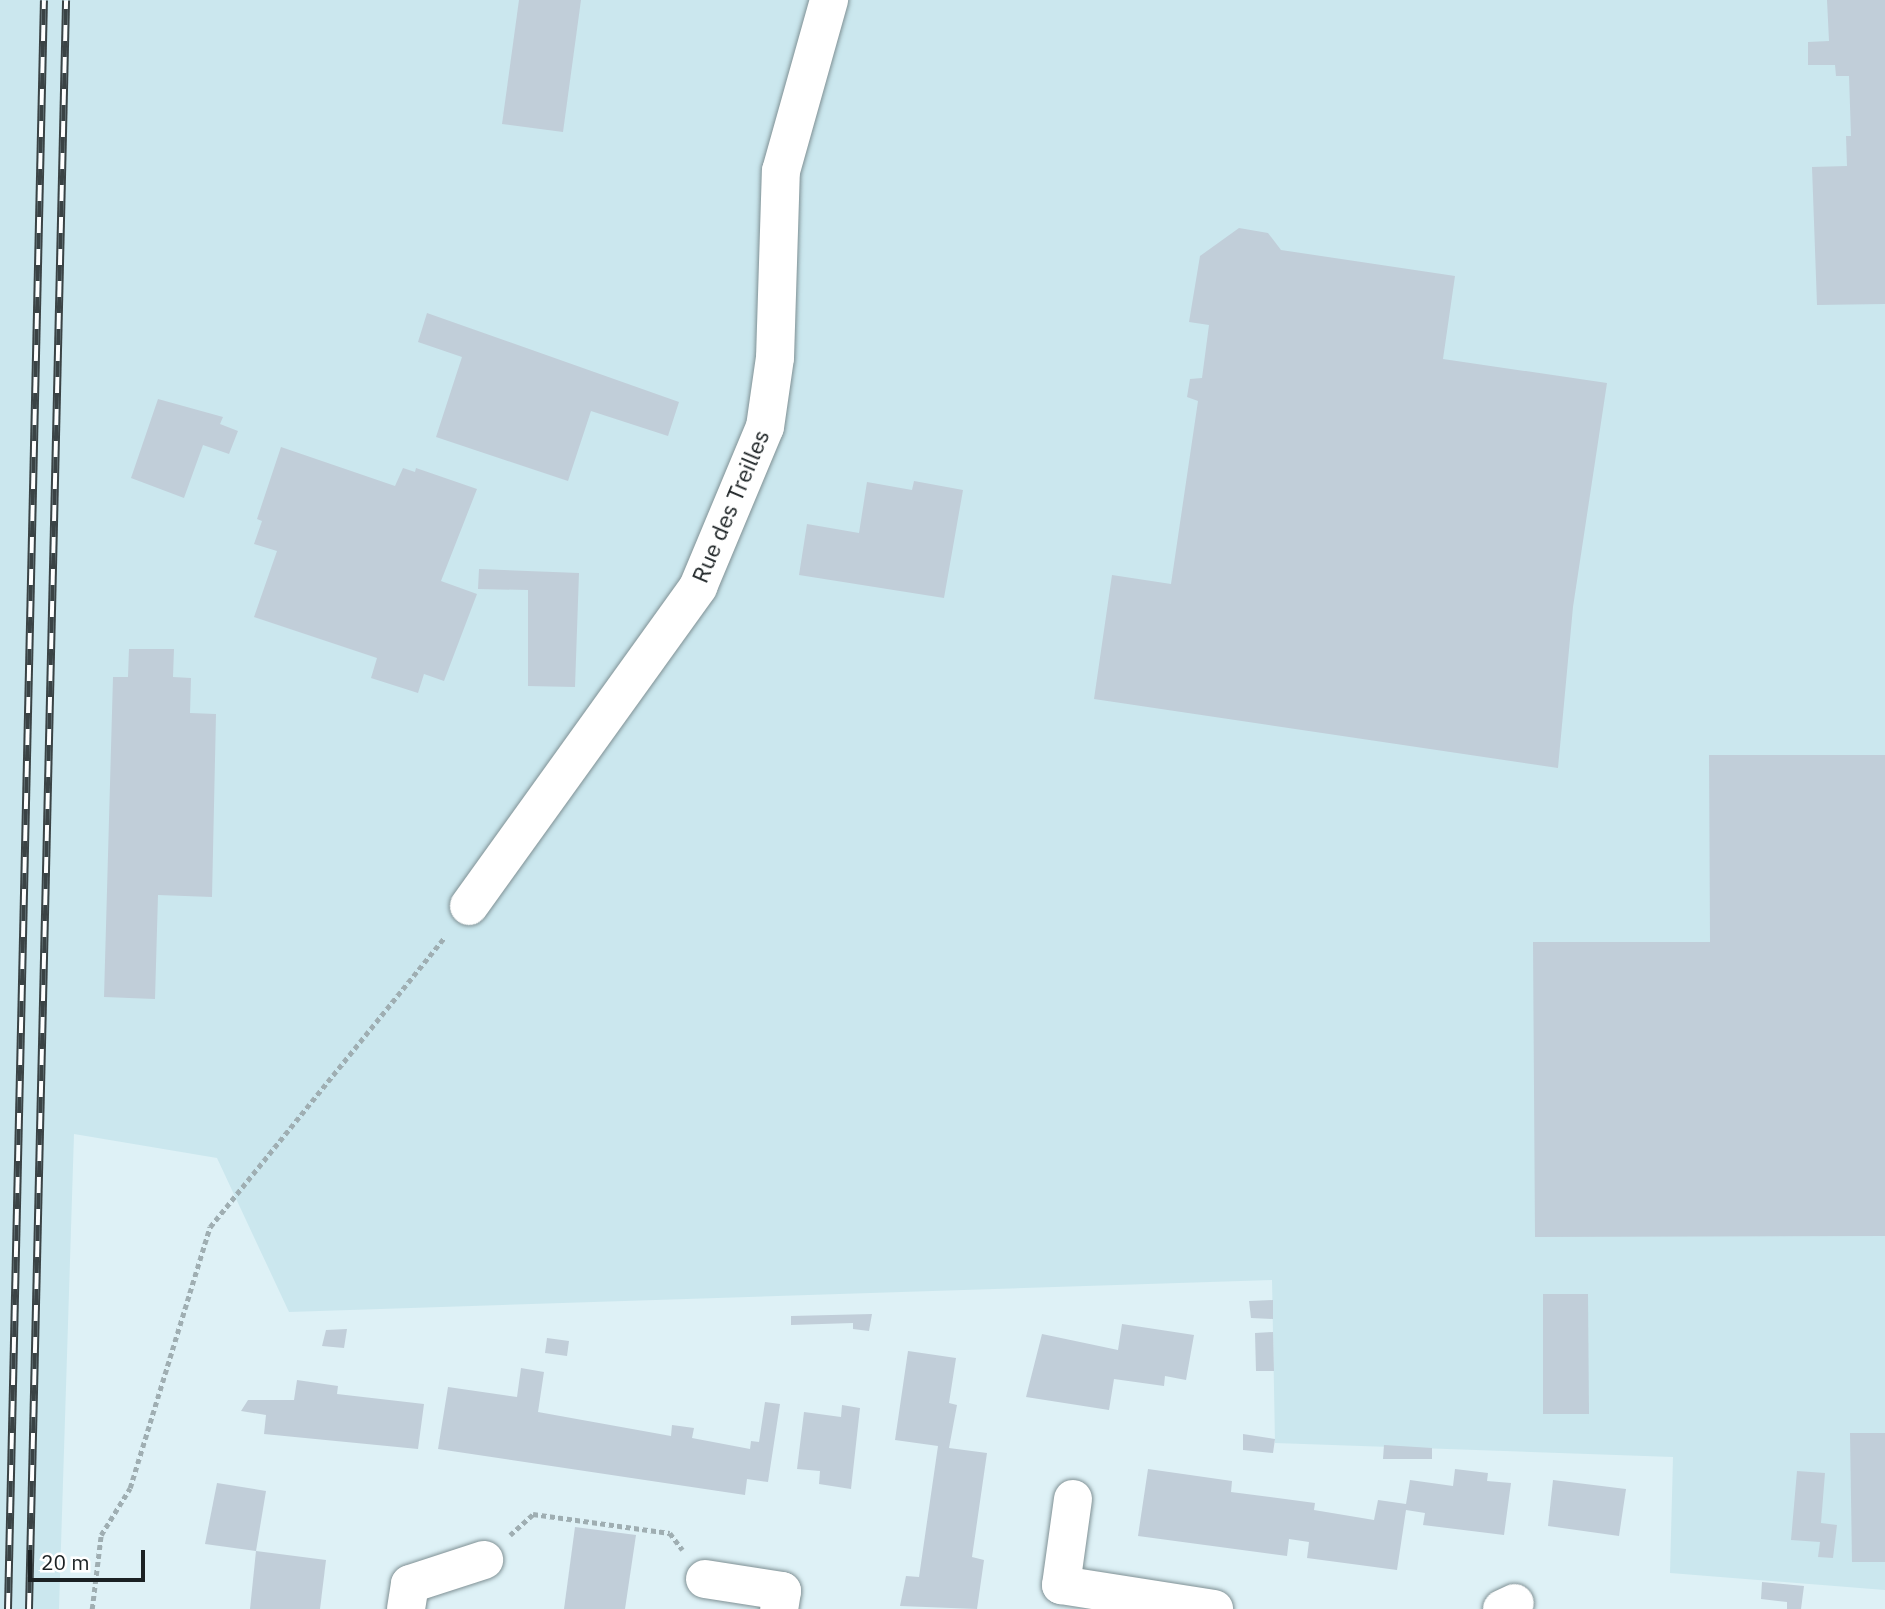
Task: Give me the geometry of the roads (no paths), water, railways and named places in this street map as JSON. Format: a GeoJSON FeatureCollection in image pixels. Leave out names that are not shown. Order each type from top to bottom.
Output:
{"type":"FeatureCollection","features":[{"type":"Feature","properties":{"kind":"street","name":"Rue des Treilles"},"geometry":{"type":"LineString","coordinates":[[469,906],[698,587],[765,427],[775,358],[780,171],[829,0]]}},
{"type":"Feature","properties":{"kind":"street"},"geometry":{"type":"LineString","coordinates":[[1073,1499],[1062,1585],[1211,1609]]}},
{"type":"Feature","properties":{"kind":"street"},"geometry":{"type":"LineString","coordinates":[[406,1609],[410,1584],[484,1560]]}},
{"type":"Feature","properties":{"kind":"street"},"geometry":{"type":"LineString","coordinates":[[705,1579],[782,1591],[779,1609]]}},
{"type":"Feature","properties":{"kind":"railway"},"geometry":{"type":"LineString","coordinates":[[8,1609],[44,0]]}},
{"type":"Feature","properties":{"kind":"railway"},"geometry":{"type":"LineString","coordinates":[[29,1609],[66,0]]}}]}
